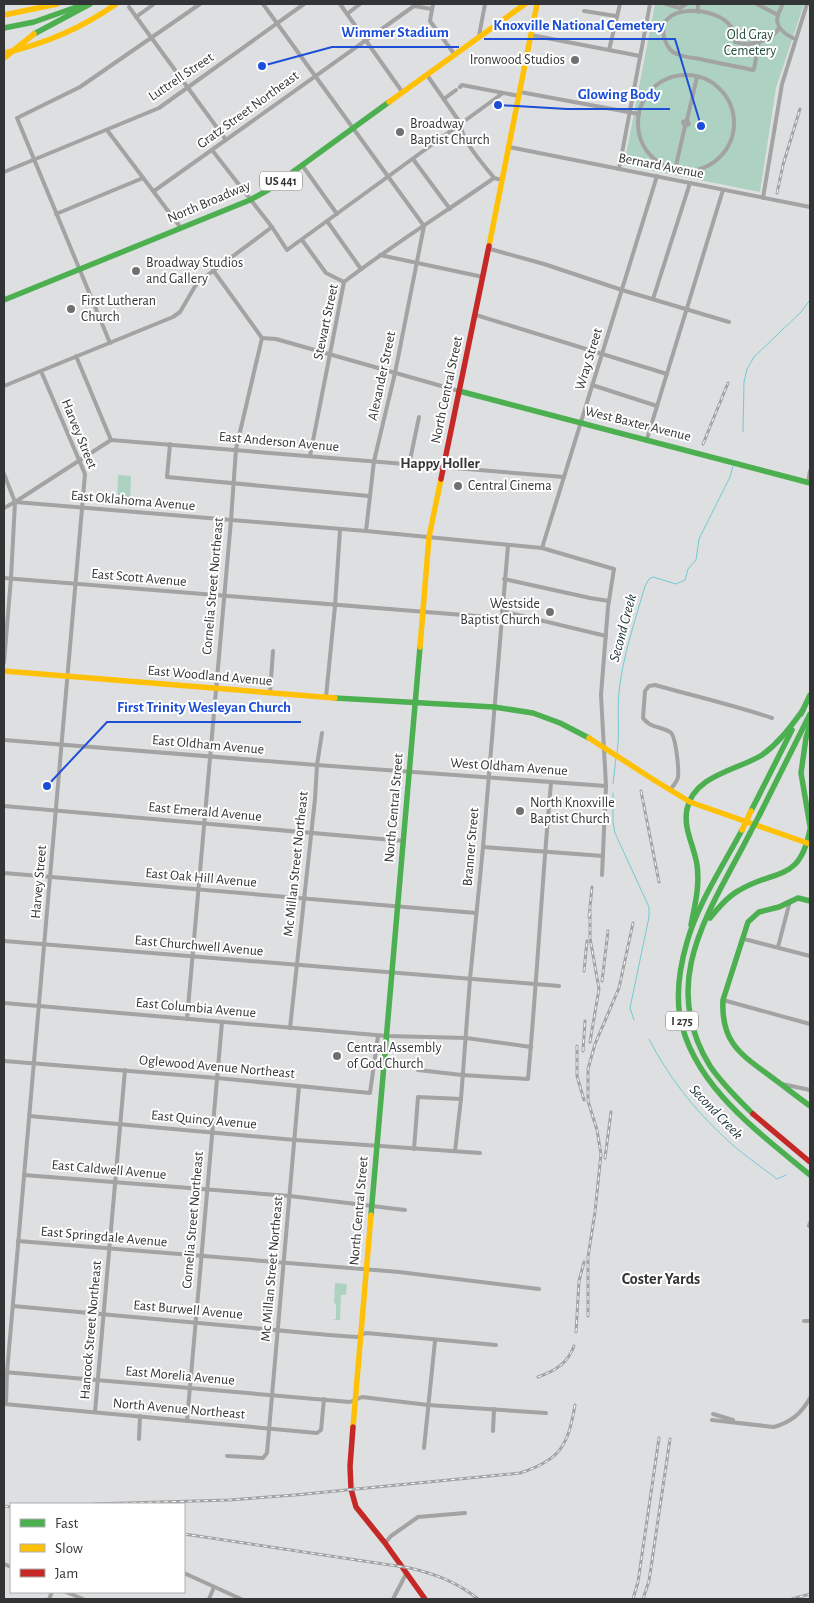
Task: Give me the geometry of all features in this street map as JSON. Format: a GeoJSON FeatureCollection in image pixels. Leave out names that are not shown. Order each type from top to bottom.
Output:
{"type":"FeatureCollection","features":[{"type":"Feature","properties":{"kind":"main road"},"geometry":{"type":"LineString","coordinates":[[4,15],[57,4]]}},
{"type":"Feature","properties":{"kind":"main road"},"geometry":{"type":"LineString","coordinates":[[4,28],[34,22],[85,4]]}},
{"type":"Feature","properties":{"kind":"main road"},"geometry":{"type":"LineString","coordinates":[[4,58],[34,34],[90,4]]}},
{"type":"Feature","properties":{"kind":"main road"},"geometry":{"type":"LineString","coordinates":[[4,53],[22,50],[52,40],[83,26],[116,4]]}},
{"type":"Feature","properties":{"kind":"main road","name":"North Broadway"},"geometry":{"type":"LineString","coordinates":[[4,300],[250,200],[268,190],[525,4]]}},
{"type":"Feature","properties":{"kind":"main road","name":"North Central Street"},"geometry":{"type":"LineString","coordinates":[[425,1599],[356,1507],[351,1489],[350,1466],[429,537],[490,249],[508,147],[537,4]]}},
{"type":"Feature","properties":{"kind":"main road","name":"West Baxter Avenue"},"geometry":{"type":"LineString","coordinates":[[459,392],[809,483]]}},
{"type":"Feature","properties":{"kind":"main road","name":"East Woodland Avenue"},"geometry":{"type":"LineString","coordinates":[[4,671],[215,689],[494,708],[533,713],[560,723],[589,738],[670,790]]}},
{"type":"Feature","properties":{"kind":"main road","name":"I 275"},"geometry":{"type":"LineString","coordinates":[[810,695],[696,919],[687,941],[678,981],[682,1025],[687,1043],[694,1058],[711,1084],[752,1126],[810,1175]]}},
{"type":"Feature","properties":{"kind":"main road"},"geometry":{"type":"LineString","coordinates":[[687,941],[698,895],[699,878],[686,823],[690,802],[709,780],[759,756],[771,748],[803,710]]}},
{"type":"Feature","properties":{"kind":"main road","name":"I 275"},"geometry":{"type":"LineString","coordinates":[[810,714],[699,933],[692,953],[688,978],[688,1002],[691,1025],[700,1048],[715,1073],[737,1099],[810,1162]]}},
{"type":"Feature","properties":{"kind":"main road"},"geometry":{"type":"LineString","coordinates":[[699,933],[727,898],[741,889],[783,874],[793,868],[800,861],[810,844],[810,827],[801,773],[810,724]]}},
{"type":"Feature","properties":{"kind":"main road"},"geometry":{"type":"LineString","coordinates":[[670,790],[690,802],[810,844]]}},
{"type":"Feature","properties":{"kind":"main road"},"geometry":{"type":"LineString","coordinates":[[810,901],[798,898],[779,907],[759,912],[748,922],[723,1000],[723,1023],[733,1047],[742,1056],[810,1106]]}},
{"type":"Feature","properties":{"kind":"street"},"geometry":{"type":"LineString","coordinates":[[136,17],[154,4]]}},
{"type":"Feature","properties":{"kind":"street"},"geometry":{"type":"LineString","coordinates":[[110,344],[16,118],[80,87],[200,4]]}},
{"type":"Feature","properties":{"kind":"street"},"geometry":{"type":"LineString","coordinates":[[263,4],[424,226]]}},
{"type":"Feature","properties":{"kind":"street","name":"Luttrell Street"},"geometry":{"type":"LineString","coordinates":[[4,172],[159,108],[304,4]]}},
{"type":"Feature","properties":{"kind":"street"},"geometry":{"type":"LineString","coordinates":[[340,4],[403,93]]}},
{"type":"Feature","properties":{"kind":"street"},"geometry":{"type":"LineString","coordinates":[[347,14],[360,4]]}},
{"type":"Feature","properties":{"kind":"street"},"geometry":{"type":"LineString","coordinates":[[479,37],[485,4]]}},
{"type":"Feature","properties":{"kind":"street"},"geometry":{"type":"LineString","coordinates":[[609,50],[620,4]]}},
{"type":"Feature","properties":{"kind":"street"},"geometry":{"type":"LineString","coordinates":[[619,169],[650,4]]}},
{"type":"Feature","properties":{"kind":"street"},"geometry":{"type":"LineString","coordinates":[[666,4],[680,9],[717,16],[732,27],[736,43],[759,42],[774,34],[780,28]]}},
{"type":"Feature","properties":{"kind":"street"},"geometry":{"type":"LineString","coordinates":[[686,4],[668,19],[664,30],[667,45],[676,54],[753,70],[757,60],[759,42]]}},
{"type":"Feature","properties":{"kind":"street"},"geometry":{"type":"LineString","coordinates":[[698,4],[698,12]]}},
{"type":"Feature","properties":{"kind":"street"},"geometry":{"type":"LineString","coordinates":[[757,4],[778,15]]}},
{"type":"Feature","properties":{"kind":"street"},"geometry":{"type":"LineString","coordinates":[[782,4],[782,9],[778,15],[780,28],[787,36],[795,39]]}},
{"type":"Feature","properties":{"kind":"street"},"geometry":{"type":"LineString","coordinates":[[763,198],[782,84],[807,4]]}},
{"type":"Feature","properties":{"kind":"street","name":"Gratz Street Northeast"},"geometry":{"type":"LineString","coordinates":[[154,191],[414,6],[433,6]]}},
{"type":"Feature","properties":{"kind":"street"},"geometry":{"type":"LineString","coordinates":[[433,6],[430,21],[455,55]]}},
{"type":"Feature","properties":{"kind":"street"},"geometry":{"type":"LineString","coordinates":[[129,7],[226,140]]}},
{"type":"Feature","properties":{"kind":"street"},"geometry":{"type":"LineString","coordinates":[[584,11],[616,16]]}},
{"type":"Feature","properties":{"kind":"street"},"geometry":{"type":"LineString","coordinates":[[531,35],[640,56]]}},
{"type":"Feature","properties":{"kind":"street"},"geometry":{"type":"LineString","coordinates":[[427,76],[461,124],[460,130],[494,178],[502,180]]}},
{"type":"Feature","properties":{"kind":"street"},"geometry":{"type":"LineString","coordinates":[[683,76],[697,77],[713,84],[726,97],[731,108],[733,120],[732,137],[723,153],[710,165],[693,171],[675,170],[656,160],[646,149],[638,129],[639,114],[647,95],[663,81],[683,76]]}},
{"type":"Feature","properties":{"kind":"street"},"geometry":{"type":"LineString","coordinates":[[675,170],[685,126],[683,122],[687,120],[697,77]]}},
{"type":"Feature","properties":{"kind":"street"},"geometry":{"type":"LineString","coordinates":[[460,87],[462,85],[639,114]]}},
{"type":"Feature","properties":{"kind":"street"},"geometry":{"type":"LineString","coordinates":[[444,100],[456,90]]}},
{"type":"Feature","properties":{"kind":"street"},"geometry":{"type":"LineString","coordinates":[[212,150],[272,227],[287,250],[503,93]]}},
{"type":"Feature","properties":{"kind":"street"},"geometry":{"type":"LineString","coordinates":[[107,130],[181,228]]}},
{"type":"Feature","properties":{"kind":"street","name":"Bernard Avenue"},"geometry":{"type":"LineString","coordinates":[[508,147],[810,207]]}},
{"type":"Feature","properties":{"kind":"street"},"geometry":{"type":"LineString","coordinates":[[413,159],[450,209]]}},
{"type":"Feature","properties":{"kind":"street"},"geometry":{"type":"LineString","coordinates":[[302,165],[337,214]]}},
{"type":"Feature","properties":{"kind":"street","name":"Wray Street"},"geometry":{"type":"LineString","coordinates":[[542,548],[657,176]]}},
{"type":"Feature","properties":{"kind":"street"},"geometry":{"type":"LineString","coordinates":[[56,214],[143,178]]}},
{"type":"Feature","properties":{"kind":"street","name":"Stewart Street"},"geometry":{"type":"LineString","coordinates":[[310,456],[344,282],[380,255],[494,178]]}},
{"type":"Feature","properties":{"kind":"street"},"geometry":{"type":"LineString","coordinates":[[652,300],[690,183]]}},
{"type":"Feature","properties":{"kind":"street"},"geometry":{"type":"LineString","coordinates":[[647,440],[723,190]]}},
{"type":"Feature","properties":{"kind":"street"},"geometry":{"type":"LineString","coordinates":[[327,221],[361,269]]}},
{"type":"Feature","properties":{"kind":"street","name":"Alexander Street"},"geometry":{"type":"LineString","coordinates":[[366,531],[374,461],[395,373],[424,226]]}},
{"type":"Feature","properties":{"kind":"street"},"geometry":{"type":"LineString","coordinates":[[4,386],[173,317],[180,312],[197,283],[272,227]]}},
{"type":"Feature","properties":{"kind":"street"},"geometry":{"type":"LineString","coordinates":[[302,240],[326,273],[344,282]]}},
{"type":"Feature","properties":{"kind":"street"},"geometry":{"type":"LineString","coordinates":[[490,249],[729,322]]}},
{"type":"Feature","properties":{"kind":"street"},"geometry":{"type":"LineString","coordinates":[[380,255],[483,277]]}},
{"type":"Feature","properties":{"kind":"street"},"geometry":{"type":"LineString","coordinates":[[213,270],[262,338],[276,339],[459,392]]}},
{"type":"Feature","properties":{"kind":"street"},"geometry":{"type":"LineString","coordinates":[[476,315],[667,374]]}},
{"type":"Feature","properties":{"kind":"street","name":"Cornelia Street Northeast"},"geometry":{"type":"LineString","coordinates":[[187,1019],[236,449],[262,338]]}},
{"type":"Feature","properties":{"kind":"street"},"geometry":{"type":"LineString","coordinates":[[4,508],[111,440],[76,356]]}},
{"type":"Feature","properties":{"kind":"street","name":"Harvey Street"},"geometry":{"type":"LineString","coordinates":[[5,1404],[5,1372],[13,1306],[85,474],[41,371]]}},
{"type":"Feature","properties":{"kind":"street"},"geometry":{"type":"LineString","coordinates":[[592,385],[658,406]]}},
{"type":"Feature","properties":{"kind":"street"},"geometry":{"type":"LineString","coordinates":[[409,465],[419,417]]}},
{"type":"Feature","properties":{"kind":"street","name":"East Anderson Avenue"},"geometry":{"type":"LineString","coordinates":[[111,440],[564,477]]}},
{"type":"Feature","properties":{"kind":"street"},"geometry":{"type":"LineString","coordinates":[[170,444],[167,477],[369,496]]}},
{"type":"Feature","properties":{"kind":"street"},"geometry":{"type":"LineString","coordinates":[[809,483],[810,471]]}},
{"type":"Feature","properties":{"kind":"street"},"geometry":{"type":"LineString","coordinates":[[4,474],[15,502],[4,662]]}},
{"type":"Feature","properties":{"kind":"street","name":"East Oklahoma Avenue"},"geometry":{"type":"LineString","coordinates":[[15,502],[366,531],[542,548],[614,569],[609,601]]}},
{"type":"Feature","properties":{"kind":"street"},"geometry":{"type":"LineString","coordinates":[[326,697],[340,530]]}},
{"type":"Feature","properties":{"kind":"street","name":"Branner Street"},"geometry":{"type":"LineString","coordinates":[[455,1152],[508,545]]}},
{"type":"Feature","properties":{"kind":"street","name":"East Scott Avenue"},"geometry":{"type":"LineString","coordinates":[[4,578],[501,618]]}},
{"type":"Feature","properties":{"kind":"street"},"geometry":{"type":"LineString","coordinates":[[504,579],[609,601],[601,695],[606,786],[602,875]]}},
{"type":"Feature","properties":{"kind":"street"},"geometry":{"type":"LineString","coordinates":[[502,611],[606,636]]}},
{"type":"Feature","properties":{"kind":"street"},"geometry":{"type":"LineString","coordinates":[[270,693],[273,651]]}},
{"type":"Feature","properties":{"kind":"street"},"geometry":{"type":"LineString","coordinates":[[670,790],[678,779],[674,737],[670,731],[651,726],[643,718],[645,691],[649,686],[656,685],[698,698],[738,706],[772,718]]}},
{"type":"Feature","properties":{"kind":"street","name":"Mc Millan Street Northeast"},"geometry":{"type":"LineString","coordinates":[[290,1028],[306,866],[322,733]]}},
{"type":"Feature","properties":{"kind":"street","name":"East Oldham Avenue"},"geometry":{"type":"LineString","coordinates":[[4,740],[410,772]]}},
{"type":"Feature","properties":{"kind":"street","name":"West Oldham Avenue"},"geometry":{"type":"LineString","coordinates":[[410,772],[606,786]]}},
{"type":"Feature","properties":{"kind":"street"},"geometry":{"type":"LineString","coordinates":[[418,1070],[462,1075],[528,1078],[551,783]]}},
{"type":"Feature","properties":{"kind":"street","name":"East Emerald Avenue"},"geometry":{"type":"LineString","coordinates":[[4,806],[404,841]]}},
{"type":"Feature","properties":{"kind":"street"},"geometry":{"type":"LineString","coordinates":[[483,847],[603,856]]}},
{"type":"Feature","properties":{"kind":"street","name":"East Oak Hill Avenue"},"geometry":{"type":"LineString","coordinates":[[4,873],[476,913]]}},
{"type":"Feature","properties":{"kind":"street"},"geometry":{"type":"LineString","coordinates":[[778,947],[790,901]]}},
{"type":"Feature","properties":{"kind":"street"},"geometry":{"type":"LineString","coordinates":[[744,939],[810,956]]}},
{"type":"Feature","properties":{"kind":"street","name":"East Churchwell Avenue"},"geometry":{"type":"LineString","coordinates":[[4,941],[392,974],[559,986]]}},
{"type":"Feature","properties":{"kind":"street"},"geometry":{"type":"LineString","coordinates":[[723,1000],[810,1024]]}},
{"type":"Feature","properties":{"kind":"street","name":"East Columbia Avenue"},"geometry":{"type":"LineString","coordinates":[[4,1003],[378,1036],[466,1038],[531,1047]]}},
{"type":"Feature","properties":{"kind":"street","name":"Cornelia Street Northeast"},"geometry":{"type":"LineString","coordinates":[[187,1421],[222,1022]]}},
{"type":"Feature","properties":{"kind":"street","name":"Oglewood Avenue Northeast"},"geometry":{"type":"LineString","coordinates":[[4,1061],[217,1078],[370,1093],[378,1036]]}},
{"type":"Feature","properties":{"kind":"street","name":"Hancock Street Northeast"},"geometry":{"type":"LineString","coordinates":[[96,1412],[125,1070]]}},
{"type":"Feature","properties":{"kind":"street"},"geometry":{"type":"LineString","coordinates":[[782,1084],[810,1090]]}},
{"type":"Feature","properties":{"kind":"street","name":"Mc Millan Street Northeast"},"geometry":{"type":"LineString","coordinates":[[227,1456],[263,1458],[267,1453],[299,1086]]}},
{"type":"Feature","properties":{"kind":"street"},"geometry":{"type":"LineString","coordinates":[[414,1149],[418,1097],[461,1099]]}},
{"type":"Feature","properties":{"kind":"street","name":"East Quincy Avenue"},"geometry":{"type":"LineString","coordinates":[[29,1116],[295,1140],[480,1153]]}},
{"type":"Feature","properties":{"kind":"street","name":"East Caldwell Avenue"},"geometry":{"type":"LineString","coordinates":[[24,1174],[290,1196],[405,1210]]}},
{"type":"Feature","properties":{"kind":"street","name":"East Springdale Avenue"},"geometry":{"type":"LineString","coordinates":[[18,1241],[367,1270],[538,1289]]}},
{"type":"Feature","properties":{"kind":"street","name":"East Burwell Avenue"},"geometry":{"type":"LineString","coordinates":[[13,1306],[357,1337],[366,1333],[436,1341],[496,1345]]}},
{"type":"Feature","properties":{"kind":"street"},"geometry":{"type":"LineString","coordinates":[[804,1321],[810,1321]]}},
{"type":"Feature","properties":{"kind":"street"},"geometry":{"type":"LineString","coordinates":[[424,1448],[436,1341]]}},
{"type":"Feature","properties":{"kind":"street","name":"East Morelia Avenue"},"geometry":{"type":"LineString","coordinates":[[5,1372],[350,1402],[362,1397],[428,1405],[546,1412]]}},
{"type":"Feature","properties":{"kind":"street"},"geometry":{"type":"LineString","coordinates":[[712,1420],[774,1427],[784,1424],[800,1414],[810,1398]]}},
{"type":"Feature","properties":{"kind":"street","name":"North Avenue Northeast"},"geometry":{"type":"LineString","coordinates":[[5,1404],[320,1432],[324,1399]]}},
{"type":"Feature","properties":{"kind":"street"},"geometry":{"type":"LineString","coordinates":[[493,1431],[494,1409]]}},
{"type":"Feature","properties":{"kind":"street"},"geometry":{"type":"LineString","coordinates":[[713,1414],[740,1422]]}},
{"type":"Feature","properties":{"kind":"street"},"geometry":{"type":"LineString","coordinates":[[139,1440],[140,1416]]}},
{"type":"Feature","properties":{"kind":"street"},"geometry":{"type":"LineString","coordinates":[[385,1544],[391,1536],[418,1517],[465,1513]]}},
{"type":"Feature","properties":{"kind":"street"},"geometry":{"type":"LineString","coordinates":[[185,1573],[241,1599]]}},
{"type":"Feature","properties":{"kind":"street"},"geometry":{"type":"LineString","coordinates":[[393,1599],[406,1574]]}},
{"type":"Feature","properties":{"kind":"street"},"geometry":{"type":"LineString","coordinates":[[209,1599],[214,1587]]}},
{"type":"Feature","properties":{"kind":"street"},"geometry":{"type":"LineString","coordinates":[[68,1593],[83,1599]]}},
{"type":"Feature","properties":{"kind":"green space","name":"Old Gray Cemetery"},"geometry":{"type":"Polygon","coordinates":[[[655,4],[804,4],[776,88],[760,192],[624,165],[655,4]]]}},
{"type":"Feature","properties":{"kind":"green space"},"geometry":{"type":"Polygon","coordinates":[[[118,475],[131,476],[130,506],[117,505],[118,475]]]}},
{"type":"Feature","properties":{"kind":"green space"},"geometry":{"type":"Polygon","coordinates":[[[335,1283],[347,1284],[346,1295],[341,1295],[340,1320],[332,1320],[336,1319],[336,1305],[334,1302],[335,1283]]]}},
{"type":"Feature","properties":{"kind":"waterway","name":"Second Creek"},"geometry":{"type":"LineString","coordinates":[[743,432],[744,382],[747,369],[754,357],[801,312],[810,300]]}},
{"type":"Feature","properties":{"kind":"waterway","name":"Second Creek"},"geometry":{"type":"LineString","coordinates":[[617,754],[618,700],[623,665],[645,586],[649,579],[653,577],[676,584],[685,580],[688,569],[696,560],[699,539],[730,477],[733,466]]}},
{"type":"Feature","properties":{"kind":"waterway","name":"Second Creek"},"geometry":{"type":"LineString","coordinates":[[613,784],[616,758]]}},
{"type":"Feature","properties":{"kind":"waterway","name":"Second Creek"},"geometry":{"type":"LineString","coordinates":[[613,793],[615,833],[649,907],[649,917],[630,1008],[634,1020]]}},
{"type":"Feature","properties":{"kind":"waterway","name":"Second Creek"},"geometry":{"type":"LineString","coordinates":[[649,1039],[673,1078],[712,1125],[736,1148],[777,1179],[786,1175]]}},
{"type":"Feature","properties":{"kind":"railway"},"geometry":{"type":"LineString","coordinates":[[777,193],[783,165],[800,109]]}},
{"type":"Feature","properties":{"kind":"railway"},"geometry":{"type":"LineString","coordinates":[[703,444],[728,383]]}},
{"type":"Feature","properties":{"kind":"railway"},"geometry":{"type":"LineString","coordinates":[[641,791],[659,882]]}},
{"type":"Feature","properties":{"kind":"railway"},"geometry":{"type":"LineString","coordinates":[[589,917],[592,887]]}},
{"type":"Feature","properties":{"kind":"railway"},"geometry":{"type":"LineString","coordinates":[[590,911],[590,938],[599,989],[590,1042]]}},
{"type":"Feature","properties":{"kind":"railway"},"geometry":{"type":"LineString","coordinates":[[588,1316],[588,1257],[601,1154],[597,1130],[588,1101],[588,1069],[595,1044],[619,988],[633,923]]}},
{"type":"Feature","properties":{"kind":"railway"},"geometry":{"type":"LineString","coordinates":[[602,981],[608,931]]}},
{"type":"Feature","properties":{"kind":"railway"},"geometry":{"type":"LineString","coordinates":[[584,971],[587,941]]}},
{"type":"Feature","properties":{"kind":"railway"},"geometry":{"type":"LineString","coordinates":[[583,1051],[585,1021]]}},
{"type":"Feature","properties":{"kind":"railway"},"geometry":{"type":"LineString","coordinates":[[577,1046],[577,1076],[584,1100]]}},
{"type":"Feature","properties":{"kind":"railway"},"geometry":{"type":"LineString","coordinates":[[605,1158],[611,1112]]}},
{"type":"Feature","properties":{"kind":"railway"},"geometry":{"type":"LineString","coordinates":[[576,1332],[579,1281],[584,1262]]}},
{"type":"Feature","properties":{"kind":"railway"},"geometry":{"type":"LineString","coordinates":[[538,1377],[560,1366],[574,1346]]}},
{"type":"Feature","properties":{"kind":"railway"},"geometry":{"type":"LineString","coordinates":[[126,1503],[229,1500],[295,1495],[520,1473],[545,1463],[560,1449],[569,1431],[575,1405]]}},
{"type":"Feature","properties":{"kind":"railway"},"geometry":{"type":"LineString","coordinates":[[633,1599],[638,1582],[659,1438]]}},
{"type":"Feature","properties":{"kind":"railway"},"geometry":{"type":"LineString","coordinates":[[643,1599],[649,1581],[670,1439]]}},
{"type":"Feature","properties":{"kind":"railway"},"geometry":{"type":"LineString","coordinates":[[4,1506],[10,1507]]}},
{"type":"Feature","properties":{"kind":"railway"},"geometry":{"type":"LineString","coordinates":[[185,1534],[410,1568],[446,1579],[478,1599]]}},
{"type":"Feature","properties":{"kind":"railway"},"geometry":{"type":"LineString","coordinates":[[792,1599],[810,1594]]}},
{"type":"Feature","properties":{"kind":"traffic: fast"},"geometry":{"type":"LineString","coordinates":[[4,28],[34,22],[85,4]]}},
{"type":"Feature","properties":{"kind":"traffic: fast"},"geometry":{"type":"LineString","coordinates":[[34,34],[90,4]]}},
{"type":"Feature","properties":{"kind":"traffic: fast"},"geometry":{"type":"LineString","coordinates":[[4,300],[250,200],[268,190],[389,102]]}},
{"type":"Feature","properties":{"kind":"traffic: fast"},"geometry":{"type":"LineString","coordinates":[[459,391],[810,483]]}},
{"type":"Feature","properties":{"kind":"traffic: fast"},"geometry":{"type":"LineString","coordinates":[[371,1215],[420,647]]}},
{"type":"Feature","properties":{"kind":"traffic: fast"},"geometry":{"type":"LineString","coordinates":[[801,714],[810,695]]}},
{"type":"Feature","properties":{"kind":"traffic: fast"},"geometry":{"type":"LineString","coordinates":[[335,698],[494,707],[533,713],[560,723],[589,738]]}},
{"type":"Feature","properties":{"kind":"traffic: fast"},"geometry":{"type":"LineString","coordinates":[[691,925],[698,880],[696,858],[686,823],[687,809],[691,798],[698,788],[707,781],[762,755],[774,745],[803,710]]}},
{"type":"Feature","properties":{"kind":"traffic: fast"},"geometry":{"type":"LineString","coordinates":[[760,814],[810,714]]}},
{"type":"Feature","properties":{"kind":"traffic: fast"},"geometry":{"type":"LineString","coordinates":[[810,724],[801,773],[810,826]]}},
{"type":"Feature","properties":{"kind":"traffic: fast"},"geometry":{"type":"LineString","coordinates":[[751,811],[792,730]]}},
{"type":"Feature","properties":{"kind":"traffic: fast"},"geometry":{"type":"LineString","coordinates":[[750,833],[760,814]]}},
{"type":"Feature","properties":{"kind":"traffic: fast"},"geometry":{"type":"LineString","coordinates":[[710,918],[734,893],[784,872],[793,866],[800,858],[806,846],[810,829]]}},
{"type":"Feature","properties":{"kind":"traffic: fast"},"geometry":{"type":"LineString","coordinates":[[742,830],[704,899],[692,927],[679,979],[678,999],[680,1017],[687,1042],[699,1065],[714,1086],[750,1125],[810,1175]]}},
{"type":"Feature","properties":{"kind":"traffic: fast"},"geometry":{"type":"LineString","coordinates":[[750,833],[706,918],[696,946],[689,975],[688,1004],[695,1034],[710,1066],[725,1085],[753,1114]]}},
{"type":"Feature","properties":{"kind":"traffic: fast"},"geometry":{"type":"LineString","coordinates":[[810,901],[798,898],[779,907],[759,912],[748,922],[723,1000],[723,1013],[728,1035],[739,1051],[810,1106]]}},
{"type":"Feature","properties":{"kind":"traffic: slow"},"geometry":{"type":"LineString","coordinates":[[4,15],[57,4]]}},
{"type":"Feature","properties":{"kind":"traffic: slow"},"geometry":{"type":"LineString","coordinates":[[4,53],[34,45],[63,34],[90,21],[116,4]]}},
{"type":"Feature","properties":{"kind":"traffic: slow"},"geometry":{"type":"LineString","coordinates":[[389,102],[525,4]]}},
{"type":"Feature","properties":{"kind":"traffic: slow"},"geometry":{"type":"LineString","coordinates":[[489,246],[537,4]]}},
{"type":"Feature","properties":{"kind":"traffic: slow"},"geometry":{"type":"LineString","coordinates":[[4,58],[34,34]]}},
{"type":"Feature","properties":{"kind":"traffic: slow"},"geometry":{"type":"LineString","coordinates":[[420,647],[429,537],[441,479]]}},
{"type":"Feature","properties":{"kind":"traffic: slow"},"geometry":{"type":"LineString","coordinates":[[4,671],[335,698]]}},
{"type":"Feature","properties":{"kind":"traffic: slow"},"geometry":{"type":"LineString","coordinates":[[589,738],[654,780]]}},
{"type":"Feature","properties":{"kind":"traffic: slow"},"geometry":{"type":"LineString","coordinates":[[654,780],[690,802],[810,844]]}},
{"type":"Feature","properties":{"kind":"traffic: slow"},"geometry":{"type":"LineString","coordinates":[[742,830],[751,811]]}},
{"type":"Feature","properties":{"kind":"traffic: slow"},"geometry":{"type":"LineString","coordinates":[[353,1427],[371,1215]]}},
{"type":"Feature","properties":{"kind":"traffic: jam"},"geometry":{"type":"LineString","coordinates":[[441,479],[489,246]]}},
{"type":"Feature","properties":{"kind":"traffic: jam"},"geometry":{"type":"LineString","coordinates":[[753,1114],[810,1162]]}},
{"type":"Feature","properties":{"kind":"traffic: jam"},"geometry":{"type":"LineString","coordinates":[[353,1427],[350,1466],[351,1489],[356,1507],[385,1543],[425,1599]]}},
{"type":"Feature","properties":{"kind":"place","name":"Ironwood Studios"},"geometry":{"type":"Point","coordinates":[575,60]}},
{"type":"Feature","properties":{"kind":"place","name":"Wimmer Stadium"},"geometry":{"type":"Point","coordinates":[262,66]}},
{"type":"Feature","properties":{"kind":"place","name":"Glowing Body"},"geometry":{"type":"Point","coordinates":[498,105]}},
{"type":"Feature","properties":{"kind":"place","name":"Knoxville National Cemetery"},"geometry":{"type":"Point","coordinates":[701,126]}},
{"type":"Feature","properties":{"kind":"place","name":"Broadway Baptist Church"},"geometry":{"type":"Point","coordinates":[400,132]}},
{"type":"Feature","properties":{"kind":"place","name":"Broadway Studios and Gallery"},"geometry":{"type":"Point","coordinates":[136,271]}},
{"type":"Feature","properties":{"kind":"place","name":"First Lutheran Church"},"geometry":{"type":"Point","coordinates":[71,309]}},
{"type":"Feature","properties":{"kind":"place","name":"Central Cinema"},"geometry":{"type":"Point","coordinates":[458,486]}},
{"type":"Feature","properties":{"kind":"place","name":"Westside Baptist Church"},"geometry":{"type":"Point","coordinates":[550,612]}},
{"type":"Feature","properties":{"kind":"place","name":"First Trinity Wesleyan Church"},"geometry":{"type":"Point","coordinates":[47,786]}},
{"type":"Feature","properties":{"kind":"place","name":"North Knoxville Baptist Church"},"geometry":{"type":"Point","coordinates":[520,811]}},
{"type":"Feature","properties":{"kind":"place","name":"Central Assembly of God Church"},"geometry":{"type":"Point","coordinates":[337,1056]}},
{"type":"Feature","properties":{"kind":"district","name":"Happy Holler"},"geometry":{"type":"Point","coordinates":[440,463]}},
{"type":"Feature","properties":{"kind":"district","name":"Coster Yards"},"geometry":{"type":"Point","coordinates":[661,1279]}}]}
